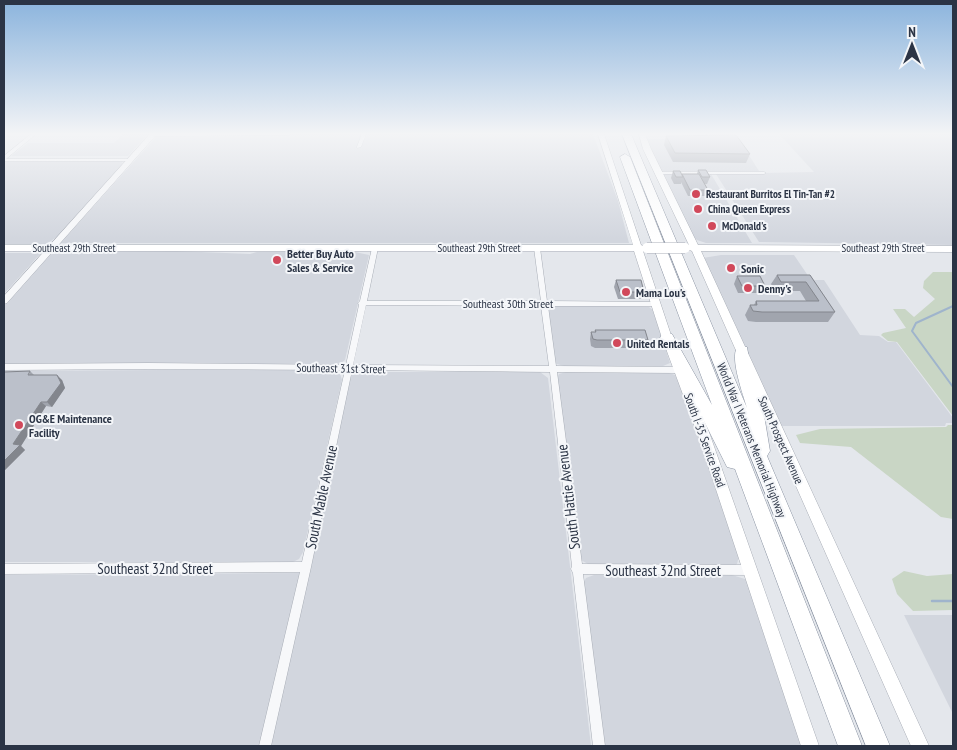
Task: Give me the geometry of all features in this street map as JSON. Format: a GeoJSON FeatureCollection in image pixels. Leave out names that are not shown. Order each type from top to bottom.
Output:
{"type":"FeatureCollection","features":[{"type":"Feature","properties":{"kind":"highway","name":"World War I Veterans Memorial Highway"},"geometry":{"type":"LineString","coordinates":[[629,169],[850,746]]}},
{"type":"Feature","properties":{"kind":"highway","name":"World War I Veterans Memorial Highway"},"geometry":{"type":"LineString","coordinates":[[640,169],[878,746]]}},
{"type":"Feature","properties":{"kind":"highway"},"geometry":{"type":"LineString","coordinates":[[667,338],[686,370],[717,434],[759,510]]}},
{"type":"Feature","properties":{"kind":"highway"},"geometry":{"type":"LineString","coordinates":[[742,351],[744,371],[755,409],[767,480]]}},
{"type":"Feature","properties":{"kind":"highway"},"geometry":{"type":"LineString","coordinates":[[840,721],[846,746]]}},
{"type":"Feature","properties":{"kind":"main road","name":"South I-35 Service Road"},"geometry":{"type":"LineString","coordinates":[[613,169],[624,201],[636,248],[655,304],[678,370],[704,435],[810,746]]}},
{"type":"Feature","properties":{"kind":"main road","name":"South Prospect Avenue"},"geometry":{"type":"LineString","coordinates":[[656,169],[690,248],[742,351],[920,746]]}},
{"type":"Feature","properties":{"kind":"main road","name":"Southeast 29th Street"},"geometry":{"type":"LineString","coordinates":[[4,248],[953,249]]}},
{"type":"Feature","properties":{"kind":"street"},"geometry":{"type":"LineString","coordinates":[[4,301],[122,169]]}},
{"type":"Feature","properties":{"kind":"street"},"geometry":{"type":"LineString","coordinates":[[658,173],[764,172]]}},
{"type":"Feature","properties":{"kind":"street","name":"South Mable Avenue"},"geometry":{"type":"LineString","coordinates":[[265,746],[306,567],[374,248]]}},
{"type":"Feature","properties":{"kind":"street","name":"South Hattie Avenue"},"geometry":{"type":"LineString","coordinates":[[537,248],[598,746]]}},
{"type":"Feature","properties":{"kind":"street","name":"Southeast 30th Street"},"geometry":{"type":"LineString","coordinates":[[361,303],[655,304]]}},
{"type":"Feature","properties":{"kind":"street","name":"Southeast 31st Street"},"geometry":{"type":"LineString","coordinates":[[4,368],[148,366],[678,370]]}},
{"type":"Feature","properties":{"kind":"street","name":"Southeast 32nd Street"},"geometry":{"type":"LineString","coordinates":[[4,568],[306,567]]}},
{"type":"Feature","properties":{"kind":"street","name":"Southeast 32nd Street"},"geometry":{"type":"LineString","coordinates":[[576,569],[750,570]]}},
{"type":"Feature","properties":{"kind":"shaded area"},"geometry":{"type":"Polygon","coordinates":[[[4,169],[118,169],[57,237],[46,244],[4,244],[4,169]]]}},
{"type":"Feature","properties":{"kind":"shaded area"},"geometry":{"type":"Polygon","coordinates":[[[127,169],[606,169],[618,201],[629,243],[60,243],[127,169]]]}},
{"type":"Feature","properties":{"kind":"shaded area"},"geometry":{"type":"Polygon","coordinates":[[[660,169],[758,169],[759,171],[661,171],[660,169]]]}},
{"type":"Feature","properties":{"kind":"shaded area"},"geometry":{"type":"Polygon","coordinates":[[[811,169],[953,169],[953,245],[759,242],[716,174],[814,172],[811,169]]]}},
{"type":"Feature","properties":{"kind":"shaded area"},"geometry":{"type":"Polygon","coordinates":[[[662,174],[711,174],[752,243],[706,243],[693,237],[662,174]]]}},
{"type":"Feature","properties":{"kind":"shaded area"},"geometry":{"type":"Polygon","coordinates":[[[176,251],[250,254],[257,252],[350,251],[369,255],[345,360],[338,365],[4,364],[4,305],[49,255],[59,252],[176,251]]]}},
{"type":"Feature","properties":{"kind":"shaded area"},"geometry":{"type":"Polygon","coordinates":[[[4,253],[41,253],[4,294],[4,253]]]}},
{"type":"Feature","properties":{"kind":"shaded area"},"geometry":{"type":"Polygon","coordinates":[[[721,255],[794,255],[811,280],[824,280],[860,335],[879,336],[888,342],[896,342],[953,418],[953,423],[946,423],[945,426],[780,426],[703,258],[721,255]]]}},
{"type":"Feature","properties":{"kind":"shaded area"},"geometry":{"type":"Polygon","coordinates":[[[550,305],[649,307],[653,310],[670,363],[663,366],[564,366],[557,364],[554,362],[548,307],[550,305]]]}},
{"type":"Feature","properties":{"kind":"shaded area"},"geometry":{"type":"Polygon","coordinates":[[[294,370],[340,374],[342,380],[303,552],[299,559],[293,562],[4,562],[4,371],[294,370]]]}},
{"type":"Feature","properties":{"kind":"shaded area"},"geometry":{"type":"Polygon","coordinates":[[[357,372],[540,372],[548,378],[591,746],[4,746],[4,575],[308,573],[350,380],[352,375],[357,372]]]}},
{"type":"Feature","properties":{"kind":"shaded area"},"geometry":{"type":"Polygon","coordinates":[[[566,372],[669,373],[675,375],[684,394],[739,556],[737,564],[734,566],[588,564],[581,560],[556,379],[559,374],[566,372]]]}},
{"type":"Feature","properties":{"kind":"shaded area"},"geometry":{"type":"Polygon","coordinates":[[[594,575],[732,575],[745,579],[749,583],[803,746],[603,746],[583,584],[586,578],[594,575]]]}},
{"type":"Feature","properties":{"kind":"shaded area"},"geometry":{"type":"Polygon","coordinates":[[[904,615],[953,615],[953,714],[904,615]]]}},
{"type":"Feature","properties":{"kind":"green space"},"geometry":{"type":"Polygon","coordinates":[[[933,272],[953,272],[953,416],[897,342],[888,341],[881,335],[906,328],[893,309],[905,309],[914,317],[935,299],[923,288],[924,281],[933,272]]]}},
{"type":"Feature","properties":{"kind":"green space"},"geometry":{"type":"Polygon","coordinates":[[[953,425],[953,519],[941,517],[851,447],[800,443],[796,435],[820,429],[946,427],[953,425]]]}},
{"type":"Feature","properties":{"kind":"green space"},"geometry":{"type":"Polygon","coordinates":[[[904,571],[927,576],[953,574],[953,610],[913,611],[897,594],[892,579],[904,571]]]}},
{"type":"Feature","properties":{"kind":"building"},"geometry":{"type":"Polygon","coordinates":[[[698,170],[706,170],[710,177],[702,177],[698,170]]]}},
{"type":"Feature","properties":{"kind":"building"},"geometry":{"type":"Polygon","coordinates":[[[673,171],[680,171],[683,177],[676,177],[673,171]]]}},
{"type":"Feature","properties":{"kind":"building"},"geometry":{"type":"Polygon","coordinates":[[[682,174],[699,174],[708,190],[690,190],[682,174]]]}},
{"type":"Feature","properties":{"kind":"building"},"geometry":{"type":"Polygon","coordinates":[[[777,275],[810,275],[835,312],[753,311],[750,305],[757,305],[756,301],[819,301],[806,282],[781,282],[777,275]]]}},
{"type":"Feature","properties":{"kind":"building"},"geometry":{"type":"Polygon","coordinates":[[[737,276],[760,276],[765,286],[742,286],[737,276]]]}},
{"type":"Feature","properties":{"kind":"building"},"geometry":{"type":"Polygon","coordinates":[[[616,280],[641,280],[644,292],[620,292],[616,280]]]}},
{"type":"Feature","properties":{"kind":"building"},"geometry":{"type":"Polygon","coordinates":[[[595,330],[645,330],[648,340],[597,340],[593,339],[591,332],[596,332],[595,330]]]}},
{"type":"Feature","properties":{"kind":"building","name":"OG&E Maintenance Facility"},"geometry":{"type":"Polygon","coordinates":[[[30,371],[28,375],[57,375],[61,383],[47,402],[41,402],[13,444],[20,445],[4,461],[4,372],[30,371]]]}},
{"type":"Feature","properties":{"kind":"waterway"},"geometry":{"type":"LineString","coordinates":[[953,306],[916,323],[912,331],[953,387]]}},
{"type":"Feature","properties":{"kind":"waterway"},"geometry":{"type":"LineString","coordinates":[[932,601],[953,601]]}},
{"type":"Feature","properties":{"kind":"place","name":"Restaurant Burritos El Tin-Tan #2"},"geometry":{"type":"Point","coordinates":[696,194]}},
{"type":"Feature","properties":{"kind":"place","name":"China Queen Express"},"geometry":{"type":"Point","coordinates":[698,209]}},
{"type":"Feature","properties":{"kind":"place","name":"McDonald's"},"geometry":{"type":"Point","coordinates":[712,226]}},
{"type":"Feature","properties":{"kind":"place","name":"Better Buy Auto Sales & Service"},"geometry":{"type":"Point","coordinates":[277,260]}},
{"type":"Feature","properties":{"kind":"place","name":"Sonic"},"geometry":{"type":"Point","coordinates":[731,268]}},
{"type":"Feature","properties":{"kind":"place","name":"Denny's"},"geometry":{"type":"Point","coordinates":[748,288]}},
{"type":"Feature","properties":{"kind":"place","name":"Mama Lou's"},"geometry":{"type":"Point","coordinates":[626,292]}},
{"type":"Feature","properties":{"kind":"place","name":"United Rentals"},"geometry":{"type":"Point","coordinates":[617,343]}},
{"type":"Feature","properties":{"kind":"place","name":"OG&E Maintenance Facility"},"geometry":{"type":"Point","coordinates":[19,425]}}]}
